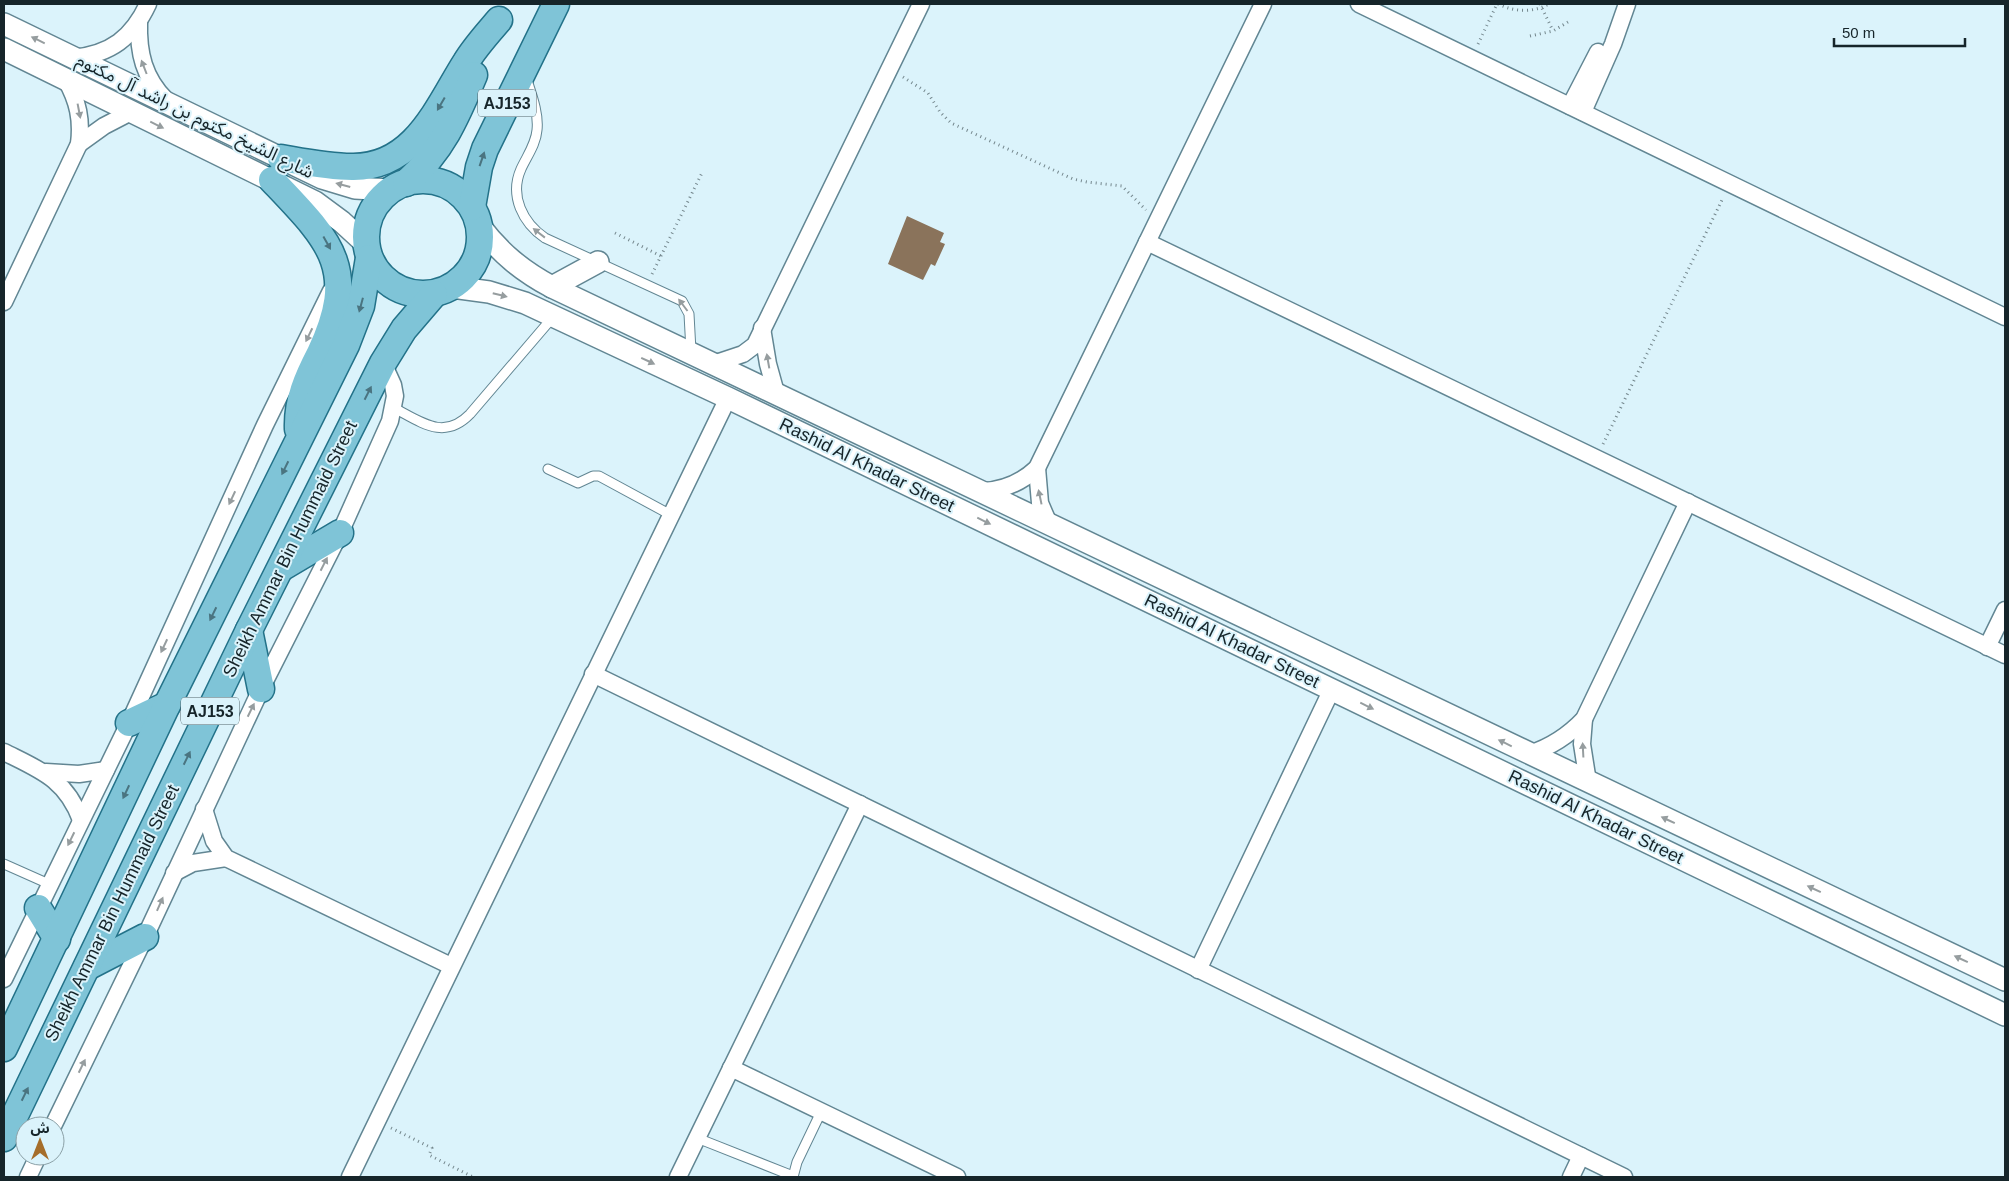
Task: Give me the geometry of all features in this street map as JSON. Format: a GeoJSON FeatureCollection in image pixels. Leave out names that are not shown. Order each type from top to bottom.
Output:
{"type":"FeatureCollection","features":[{"type":"Feature","properties":{"kind":"main road","name":"AJ153"},"geometry":{"type":"LineString","coordinates":[[476,216],[479,167],[486,148],[556,4]]}},
{"type":"Feature","properties":{"kind":"main road","name":"AJ153"},"geometry":{"type":"LineString","coordinates":[[399,186],[432,157],[448,133],[503,12]]}},
{"type":"Feature","properties":{"kind":"main road"},"geometry":{"type":"LineString","coordinates":[[276,169],[354,167],[372,164],[406,149],[431,122],[467,59],[503,12]]}},
{"type":"Feature","properties":{"kind":"main road"},"geometry":{"type":"LineString","coordinates":[[276,169],[326,241],[334,259],[338,276],[339,297],[334,318],[300,399],[297,416],[298,442]]}},
{"type":"Feature","properties":{"kind":"main road"},"geometry":{"type":"LineString","coordinates":[[425,180],[443,184],[460,193],[476,216],[480,243],[476,261],[466,276],[443,291],[414,294],[395,287],[379,275],[368,251],[366,229],[371,214],[379,200],[399,186],[425,180]]}},
{"type":"Feature","properties":{"kind":"main road","name":"AJ153"},"geometry":{"type":"LineString","coordinates":[[4,1048],[167,705],[354,326],[361,306],[368,251]]}},
{"type":"Feature","properties":{"kind":"main road","name":"Sheikh Ammar Bin Hummaid Street"},"geometry":{"type":"LineString","coordinates":[[4,1138],[249,630],[383,362],[404,329],[443,291]]}},
{"type":"Feature","properties":{"kind":"main road"},"geometry":{"type":"LineString","coordinates":[[281,568],[340,533]]}},
{"type":"Feature","properties":{"kind":"main road"},"geometry":{"type":"LineString","coordinates":[[249,630],[261,689]]}},
{"type":"Feature","properties":{"kind":"main road"},"geometry":{"type":"LineString","coordinates":[[129,723],[167,705]]}},
{"type":"Feature","properties":{"kind":"main road"},"geometry":{"type":"LineString","coordinates":[[38,908],[57,938]]}},
{"type":"Feature","properties":{"kind":"main road"},"geometry":{"type":"LineString","coordinates":[[87,967],[145,936]]}},
{"type":"Feature","properties":{"kind":"street"},"geometry":{"type":"LineString","coordinates":[[74,58],[88,56],[114,46],[139,22],[148,4]]}},
{"type":"Feature","properties":{"kind":"street"},"geometry":{"type":"LineString","coordinates":[[716,363],[743,354],[755,345],[921,4]]}},
{"type":"Feature","properties":{"kind":"street"},"geometry":{"type":"LineString","coordinates":[[982,491],[1006,488],[1028,476],[1037,468],[1263,4]]}},
{"type":"Feature","properties":{"kind":"street"},"geometry":{"type":"LineString","coordinates":[[1359,4],[2005,317]]}},
{"type":"Feature","properties":{"kind":"street"},"geometry":{"type":"LineString","coordinates":[[1576,109],[1605,40],[1625,7]]}},
{"type":"Feature","properties":{"kind":"street"},"geometry":{"type":"LineString","coordinates":[[139,22],[138,42],[148,77],[170,104]]}},
{"type":"Feature","properties":{"kind":"street","name":"شارع الشيخ مكتوم بن راشد آل مكتوم"},"geometry":{"type":"LineString","coordinates":[[4,24],[170,104],[276,169],[329,212],[368,251]]}},
{"type":"Feature","properties":{"kind":"street","name":"شارع الشيخ مكتوم بن راشد آل مكتوم"},"geometry":{"type":"LineString","coordinates":[[4,49],[131,112],[276,169],[355,188],[399,186]]}},
{"type":"Feature","properties":{"kind":"street"},"geometry":{"type":"LineString","coordinates":[[4,302],[79,144],[80,115],[73,91],[66,80]]}},
{"type":"Feature","properties":{"kind":"street"},"geometry":{"type":"LineString","coordinates":[[79,144],[104,126],[131,112]]}},
{"type":"Feature","properties":{"kind":"street","name":"Rashid Al Khadar Street"},"geometry":{"type":"LineString","coordinates":[[476,216],[502,253],[515,264],[552,287],[691,351],[1529,754],[2005,980]]}},
{"type":"Feature","properties":{"kind":"street"},"geometry":{"type":"LineString","coordinates":[[1147,242],[2005,655]]}},
{"type":"Feature","properties":{"kind":"street"},"geometry":{"type":"LineString","coordinates":[[552,287],[598,262]]}},
{"type":"Feature","properties":{"kind":"street"},"geometry":{"type":"LineString","coordinates":[[4,978],[129,723],[265,425],[338,276]]}},
{"type":"Feature","properties":{"kind":"street","name":"Rashid Al Khadar Street"},"geometry":{"type":"LineString","coordinates":[[443,291],[507,296],[728,398],[2005,1015]]}},
{"type":"Feature","properties":{"kind":"street"},"geometry":{"type":"LineString","coordinates":[[762,328],[768,364],[776,393]]}},
{"type":"Feature","properties":{"kind":"street"},"geometry":{"type":"LineString","coordinates":[[58,1116],[261,689],[340,533],[390,421],[394,408],[393,384],[383,362]]}},
{"type":"Feature","properties":{"kind":"street"},"geometry":{"type":"LineString","coordinates":[[350,1177],[728,398]]}},
{"type":"Feature","properties":{"kind":"street"},"geometry":{"type":"LineString","coordinates":[[1037,468],[1040,503],[1049,524]]}},
{"type":"Feature","properties":{"kind":"street"},"geometry":{"type":"LineString","coordinates":[[1529,754],[1554,744],[1575,728],[1584,718],[1688,502]]}},
{"type":"Feature","properties":{"kind":"street"},"geometry":{"type":"LineString","coordinates":[[1988,647],[2005,610]]}},
{"type":"Feature","properties":{"kind":"street"},"geometry":{"type":"LineString","coordinates":[[593,674],[1624,1177]]}},
{"type":"Feature","properties":{"kind":"street"},"geometry":{"type":"LineString","coordinates":[[1198,970],[1332,689]]}},
{"type":"Feature","properties":{"kind":"street"},"geometry":{"type":"LineString","coordinates":[[1584,718],[1583,750],[1588,782]]}},
{"type":"Feature","properties":{"kind":"street"},"geometry":{"type":"LineString","coordinates":[[4,752],[46,772],[64,788],[77,809],[80,820]]}},
{"type":"Feature","properties":{"kind":"street"},"geometry":{"type":"LineString","coordinates":[[46,772],[79,774],[106,770]]}},
{"type":"Feature","properties":{"kind":"street"},"geometry":{"type":"LineString","coordinates":[[678,1177],[860,804]]}},
{"type":"Feature","properties":{"kind":"street"},"geometry":{"type":"LineString","coordinates":[[204,809],[211,836],[226,858],[451,966]]}},
{"type":"Feature","properties":{"kind":"street"},"geometry":{"type":"LineString","coordinates":[[174,873],[199,861],[226,858]]}},
{"type":"Feature","properties":{"kind":"street"},"geometry":{"type":"LineString","coordinates":[[731,1068],[958,1177]]}},
{"type":"Feature","properties":{"kind":"street"},"geometry":{"type":"LineString","coordinates":[[1571,1177],[1581,1156]]}},
{"type":"Feature","properties":{"kind":"lane"},"geometry":{"type":"LineString","coordinates":[[524,68],[536,116],[537,129],[519,176],[517,194],[523,216],[536,232],[678,298],[686,305],[689,314],[691,351]]}},
{"type":"Feature","properties":{"kind":"lane"},"geometry":{"type":"LineString","coordinates":[[394,408],[432,427],[449,428],[457,424],[470,414],[553,317]]}},
{"type":"Feature","properties":{"kind":"lane"},"geometry":{"type":"LineString","coordinates":[[548,470],[578,483],[593,476],[599,476],[671,515]]}},
{"type":"Feature","properties":{"kind":"lane"},"geometry":{"type":"LineString","coordinates":[[4,864],[50,884]]}},
{"type":"Feature","properties":{"kind":"lane"},"geometry":{"type":"LineString","coordinates":[[697,1138],[793,1176],[821,1112]]}},
{"type":"Feature","properties":{"kind":"path"},"geometry":{"type":"LineString","coordinates":[[1471,58],[1497,4],[1523,11],[1549,4]]}},
{"type":"Feature","properties":{"kind":"path"},"geometry":{"type":"LineString","coordinates":[[1541,6],[1553,31]]}},
{"type":"Feature","properties":{"kind":"path"},"geometry":{"type":"LineString","coordinates":[[1530,36],[1553,31],[1568,22]]}},
{"type":"Feature","properties":{"kind":"path"},"geometry":{"type":"LineString","coordinates":[[889,68],[928,94],[940,112],[952,123],[1073,179],[1122,186],[1157,222]]}},
{"type":"Feature","properties":{"kind":"path"},"geometry":{"type":"LineString","coordinates":[[647,284],[702,173]]}},
{"type":"Feature","properties":{"kind":"path"},"geometry":{"type":"LineString","coordinates":[[1596,458],[1730,184]]}},
{"type":"Feature","properties":{"kind":"path"},"geometry":{"type":"LineString","coordinates":[[615,233],[661,256]]}},
{"type":"Feature","properties":{"kind":"path"},"geometry":{"type":"LineString","coordinates":[[377,1121],[432,1148],[429,1155],[474,1177]]}},
{"type":"Feature","properties":{"kind":"building"},"geometry":{"type":"Polygon","coordinates":[[[907,216],[944,233],[940,242],[945,244],[935,266],[931,264],[923,280],[888,264],[907,216]]]}}]}
